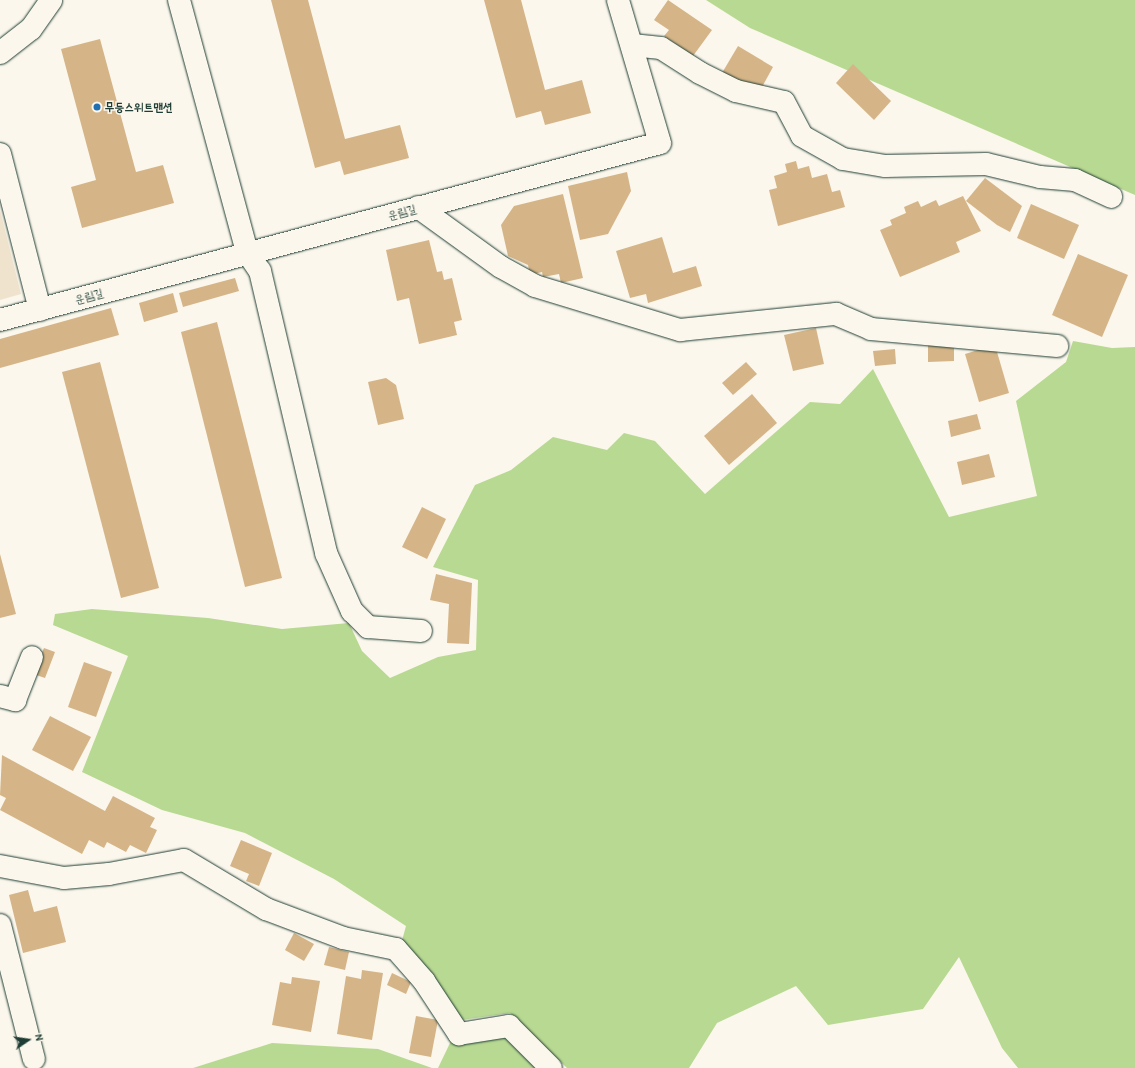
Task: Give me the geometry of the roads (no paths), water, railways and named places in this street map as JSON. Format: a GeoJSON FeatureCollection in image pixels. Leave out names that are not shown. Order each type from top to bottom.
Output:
{"type":"FeatureCollection","features":[{"type":"Feature","properties":{"kind":"street"},"geometry":{"type":"LineString","coordinates":[[0,53],[31,29],[51,0]]}},
{"type":"Feature","properties":{"kind":"street"},"geometry":{"type":"LineString","coordinates":[[179,0],[247,252],[260,271],[326,553],[352,611],[368,627],[420,631]]}},
{"type":"Feature","properties":{"kind":"street","name":"운림길"},"geometry":{"type":"LineString","coordinates":[[0,320],[247,252],[660,143],[618,0]]}},
{"type":"Feature","properties":{"kind":"street"},"geometry":{"type":"LineString","coordinates":[[632,45],[661,48],[700,73],[736,91],[784,102],[802,136],[843,159],[884,166],[986,164],[1040,177],[1075,180],[1111,197]]}},
{"type":"Feature","properties":{"kind":"street"},"geometry":{"type":"LineString","coordinates":[[0,154],[40,310]]}},
{"type":"Feature","properties":{"kind":"street"},"geometry":{"type":"LineString","coordinates":[[418,207],[501,267],[535,286],[680,330],[723,323],[836,314],[871,329],[1057,346]]}},
{"type":"Feature","properties":{"kind":"street"},"geometry":{"type":"LineString","coordinates":[[0,696],[14,700],[32,657]]}},
{"type":"Feature","properties":{"kind":"street"},"geometry":{"type":"LineString","coordinates":[[0,866],[64,878],[108,874],[184,860],[266,909],[343,938],[396,949],[424,981],[459,1034],[509,1026],[551,1068]]}},
{"type":"Feature","properties":{"kind":"street"},"geometry":{"type":"LineString","coordinates":[[0,925],[34,1059]]}},
{"type":"Feature","properties":{"kind":"place","name":"무등스위트맨션"},"geometry":{"type":"Point","coordinates":[97,107]}}]}
